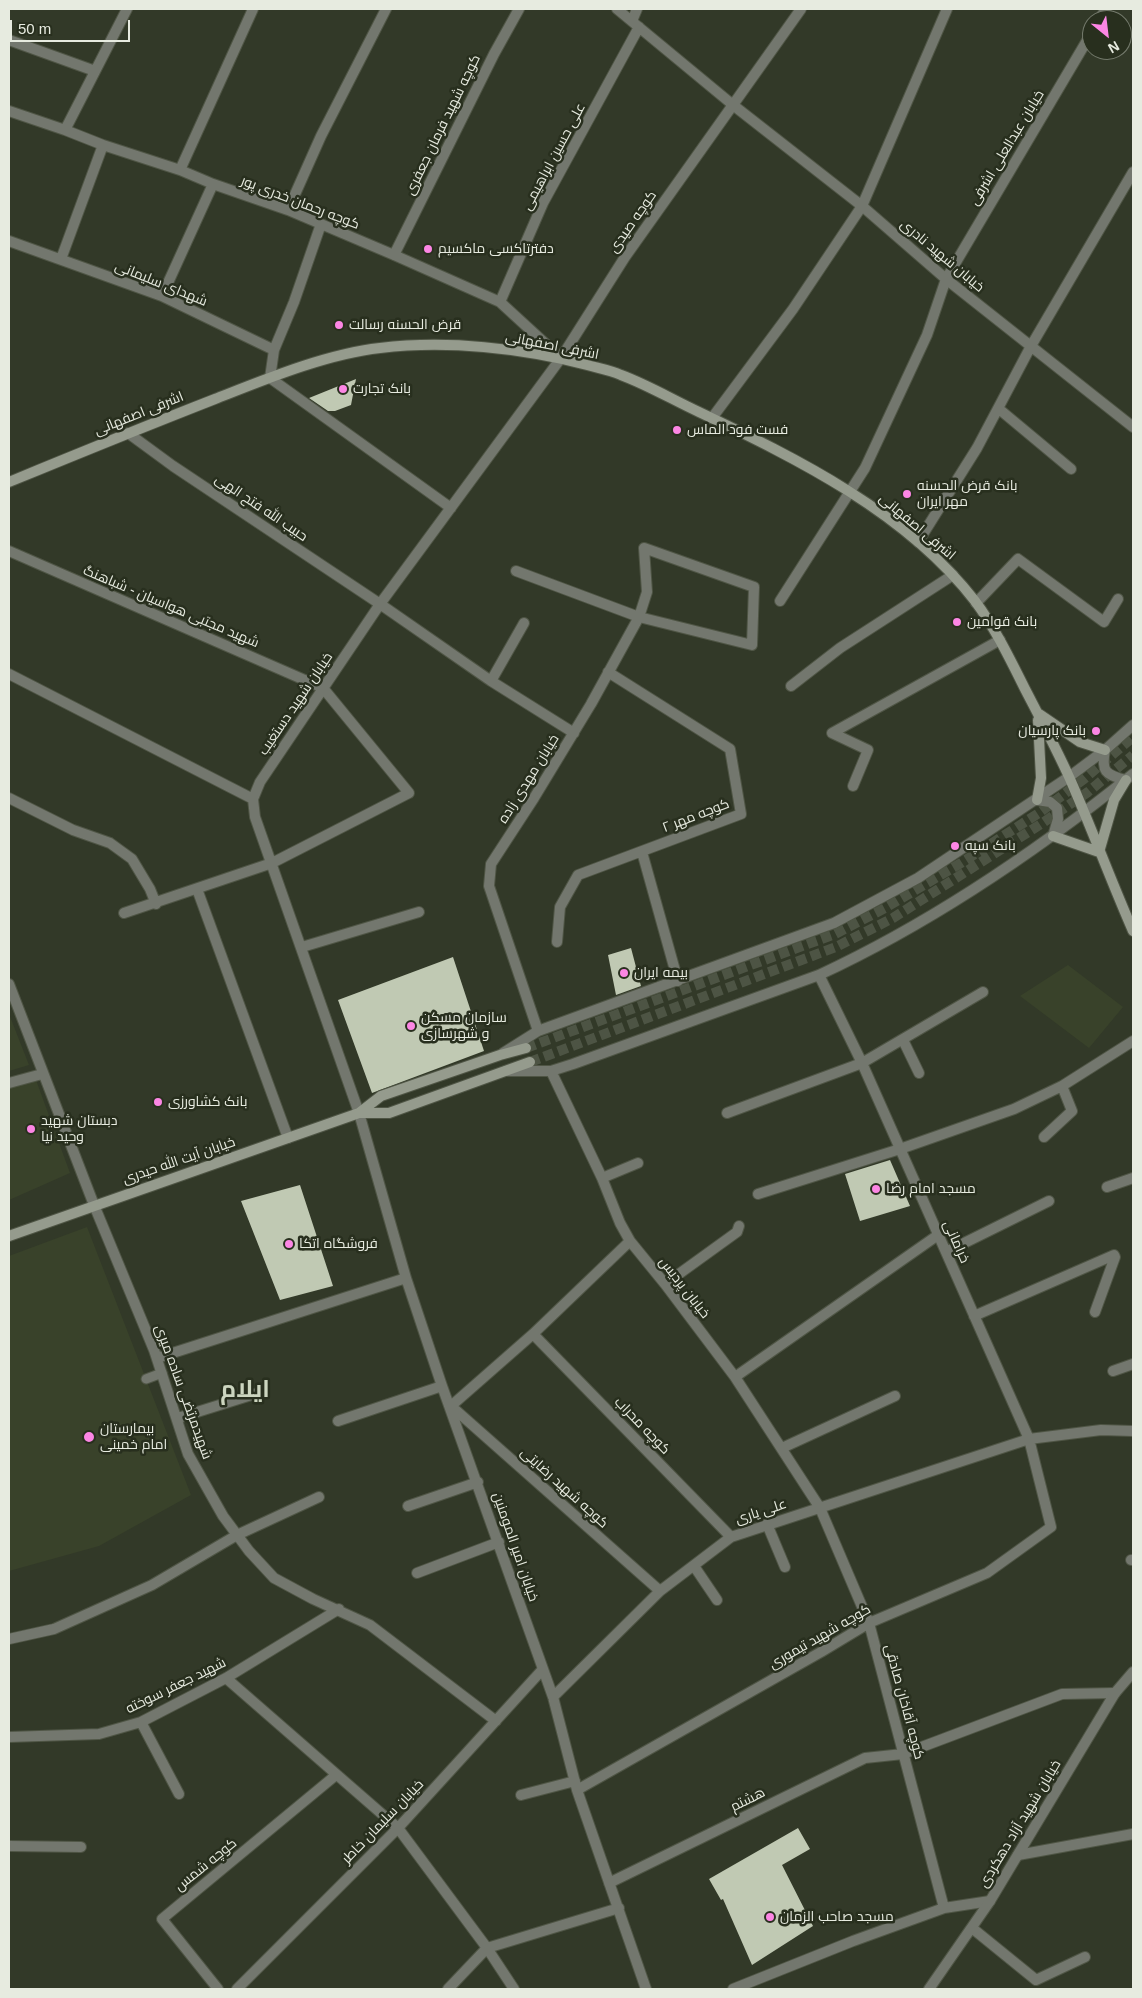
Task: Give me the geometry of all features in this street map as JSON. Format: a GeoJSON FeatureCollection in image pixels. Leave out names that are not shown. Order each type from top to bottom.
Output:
{"type":"FeatureCollection","features":[{"type":"Feature","properties":{"kind":"main road","name":"اشرفی اصفهانی"},"geometry":{"type":"LineString","coordinates":[[9,482],[128,432],[270,378],[318,362],[378,348],[434,345],[489,348],[561,358],[620,374],[712,418],[777,452],[879,511],[918,542],[953,575],[976,603],[1000,640],[1038,714],[1069,777],[1133,932]]}},
{"type":"Feature","properties":{"kind":"main road"},"geometry":{"type":"LineString","coordinates":[[1038,714],[1080,742],[1105,750]]}},
{"type":"Feature","properties":{"kind":"main road"},"geometry":{"type":"LineString","coordinates":[[1037,800],[1041,778],[1038,714]]}},
{"type":"Feature","properties":{"kind":"main road"},"geometry":{"type":"LineString","coordinates":[[1052,836],[1099,852],[1114,800],[1130,777]]}},
{"type":"Feature","properties":{"kind":"main road","name":"خیابان آیت الله حیدری"},"geometry":{"type":"LineString","coordinates":[[9,1236],[358,1113],[381,1096],[500,1055],[526,1048]]}},
{"type":"Feature","properties":{"kind":"main road","name":"خیابان آیت الله حیدری"},"geometry":{"type":"LineString","coordinates":[[358,1113],[389,1113],[530,1062]]}},
{"type":"Feature","properties":{"kind":"street"},"geometry":{"type":"LineString","coordinates":[[65,130],[127,9]]}},
{"type":"Feature","properties":{"kind":"street"},"geometry":{"type":"LineString","coordinates":[[180,170],[253,9]]}},
{"type":"Feature","properties":{"kind":"street"},"geometry":{"type":"LineString","coordinates":[[288,210],[321,136],[386,9]]}},
{"type":"Feature","properties":{"kind":"street","name":"کوچه شهید فرمان جعفری"},"geometry":{"type":"LineString","coordinates":[[394,254],[494,54],[519,9]]}},
{"type":"Feature","properties":{"kind":"street","name":"خیابان شهید نادری"},"geometry":{"type":"LineString","coordinates":[[617,9],[733,105],[862,206],[946,279],[1133,427]]}},
{"type":"Feature","properties":{"kind":"street","name":"علی حسین ابراهیمی"},"geometry":{"type":"LineString","coordinates":[[500,302],[543,203],[636,24],[637,9]]}},
{"type":"Feature","properties":{"kind":"street","name":"کوچه صیدی"},"geometry":{"type":"LineString","coordinates":[[561,358],[625,257],[801,9]]}},
{"type":"Feature","properties":{"kind":"street"},"geometry":{"type":"LineString","coordinates":[[712,418],[793,309],[862,206],[947,9]]}},
{"type":"Feature","properties":{"kind":"street"},"geometry":{"type":"LineString","coordinates":[[9,40],[95,71]]}},
{"type":"Feature","properties":{"kind":"street","name":"خیابان عبدالعلی اشرفی"},"geometry":{"type":"LineString","coordinates":[[780,601],[866,468],[926,335],[946,279],[1082,49]]}},
{"type":"Feature","properties":{"kind":"street","name":"کوچه رحمان خدری پور"},"geometry":{"type":"LineString","coordinates":[[9,111],[180,170],[213,184],[288,210],[394,254],[500,302],[561,358]]}},
{"type":"Feature","properties":{"kind":"street"},"geometry":{"type":"LineString","coordinates":[[61,259],[103,145]]}},
{"type":"Feature","properties":{"kind":"street"},"geometry":{"type":"LineString","coordinates":[[918,542],[961,475],[1031,346],[1133,172]]}},
{"type":"Feature","properties":{"kind":"street"},"geometry":{"type":"LineString","coordinates":[[162,296],[213,184]]}},
{"type":"Feature","properties":{"kind":"street"},"geometry":{"type":"LineString","coordinates":[[321,224],[294,302],[274,350],[270,378],[451,508]]}},
{"type":"Feature","properties":{"kind":"street","name":"شهدای سلیمانی"},"geometry":{"type":"LineString","coordinates":[[9,241],[162,296],[274,350]]}},
{"type":"Feature","properties":{"kind":"street","name":"خیابان شهید دستغیب"},"geometry":{"type":"LineString","coordinates":[[253,799],[260,782],[380,604],[561,358]]}},
{"type":"Feature","properties":{"kind":"street"},"geometry":{"type":"LineString","coordinates":[[999,408],[1071,470]]}},
{"type":"Feature","properties":{"kind":"street","name":"حبیب الله فتح الهی"},"geometry":{"type":"LineString","coordinates":[[128,432],[173,466],[380,604],[490,681],[574,732]]}},
{"type":"Feature","properties":{"kind":"street","name":"خیابان مهدی زاده"},"geometry":{"type":"LineString","coordinates":[[538,1031],[490,886],[491,864],[574,732],[639,617],[647,592],[644,548],[754,587],[752,645],[639,617]]}},
{"type":"Feature","properties":{"kind":"street","name":"شهید مجتبی هواسیان - شباهنگ"},"geometry":{"type":"LineString","coordinates":[[9,551],[323,688]]}},
{"type":"Feature","properties":{"kind":"street"},"geometry":{"type":"LineString","coordinates":[[976,603],[1018,559],[1104,622],[1118,599]]}},
{"type":"Feature","properties":{"kind":"street"},"geometry":{"type":"LineString","coordinates":[[516,571],[639,617]]}},
{"type":"Feature","properties":{"kind":"street"},"geometry":{"type":"LineString","coordinates":[[791,686],[840,648],[953,575]]}},
{"type":"Feature","properties":{"kind":"street"},"geometry":{"type":"LineString","coordinates":[[490,681],[524,623]]}},
{"type":"Feature","properties":{"kind":"street"},"geometry":{"type":"LineString","coordinates":[[854,786],[868,750],[832,732],[1000,640]]}},
{"type":"Feature","properties":{"kind":"street","name":"کوچه مهر ۲"},"geometry":{"type":"LineString","coordinates":[[557,942],[560,907],[578,875],[741,814],[730,748],[608,672]]}},
{"type":"Feature","properties":{"kind":"street"},"geometry":{"type":"LineString","coordinates":[[9,674],[253,799],[255,817],[302,947],[358,1113]]}},
{"type":"Feature","properties":{"kind":"street"},"geometry":{"type":"LineString","coordinates":[[124,913],[156,904],[272,863],[409,793],[323,688]]}},
{"type":"Feature","properties":{"kind":"street"},"geometry":{"type":"LineString","coordinates":[[500,1055],[538,1031],[834,923],[918,878],[1037,800],[1105,750],[1133,725]]}},
{"type":"Feature","properties":{"kind":"street"},"geometry":{"type":"LineString","coordinates":[[1105,750],[1103,764],[1105,770],[1111,776],[1130,777]]}},
{"type":"Feature","properties":{"kind":"street"},"geometry":{"type":"LineString","coordinates":[[505,1071],[551,1071],[819,975],[917,925],[1052,836],[1130,777]]}},
{"type":"Feature","properties":{"kind":"street"},"geometry":{"type":"LineString","coordinates":[[9,798],[73,830],[110,843],[132,859],[150,889],[156,904]]}},
{"type":"Feature","properties":{"kind":"street"},"geometry":{"type":"LineString","coordinates":[[1037,800],[1050,802],[1057,808],[1058,819],[1052,836]]}},
{"type":"Feature","properties":{"kind":"street"},"geometry":{"type":"LineString","coordinates":[[642,852],[678,981]]}},
{"type":"Feature","properties":{"kind":"street"},"geometry":{"type":"LineString","coordinates":[[197,889],[288,1138]]}},
{"type":"Feature","properties":{"kind":"street"},"geometry":{"type":"LineString","coordinates":[[302,947],[419,912]]}},
{"type":"Feature","properties":{"kind":"street","name":"خرامانی"},"geometry":{"type":"LineString","coordinates":[[819,975],[862,1064],[1028,1439]]}},
{"type":"Feature","properties":{"kind":"street","name":"شهیدمرتضی ساده میری"},"geometry":{"type":"LineString","coordinates":[[9,984],[42,1074],[157,1358],[178,1418],[188,1454],[223,1516],[274,1578],[313,1599],[370,1625],[496,1721]]}},
{"type":"Feature","properties":{"kind":"street"},"geometry":{"type":"LineString","coordinates":[[727,1112],[862,1064],[983,992]]}},
{"type":"Feature","properties":{"kind":"street"},"geometry":{"type":"LineString","coordinates":[[902,1040],[919,1073]]}},
{"type":"Feature","properties":{"kind":"street"},"geometry":{"type":"LineString","coordinates":[[758,1194],[900,1150],[1014,1109],[1062,1086],[1133,1041]]}},
{"type":"Feature","properties":{"kind":"street","name":"خیابان پردیس"},"geometry":{"type":"LineString","coordinates":[[551,1071],[630,1241],[665,1284],[735,1378],[820,1508]]}},
{"type":"Feature","properties":{"kind":"street"},"geometry":{"type":"LineString","coordinates":[[9,1083],[42,1074]]}},
{"type":"Feature","properties":{"kind":"street"},"geometry":{"type":"LineString","coordinates":[[1044,1137],[1072,1111],[1062,1086]]}},
{"type":"Feature","properties":{"kind":"street","name":"خیابان امیر المومنین"},"geometry":{"type":"LineString","coordinates":[[358,1113],[406,1278],[442,1386],[451,1406],[553,1697],[576,1786],[646,1989]]}},
{"type":"Feature","properties":{"kind":"street"},"geometry":{"type":"LineString","coordinates":[[602,1178],[638,1163]]}},
{"type":"Feature","properties":{"kind":"street"},"geometry":{"type":"LineString","coordinates":[[1107,1187],[1133,1178]]}},
{"type":"Feature","properties":{"kind":"street"},"geometry":{"type":"LineString","coordinates":[[946,1252],[1049,1201]]}},
{"type":"Feature","properties":{"kind":"street"},"geometry":{"type":"LineString","coordinates":[[665,1284],[736,1232],[739,1226]]}},
{"type":"Feature","properties":{"kind":"street"},"geometry":{"type":"LineString","coordinates":[[735,1378],[938,1235]]}},
{"type":"Feature","properties":{"kind":"street"},"geometry":{"type":"LineString","coordinates":[[451,1406],[533,1334],[630,1241]]}},
{"type":"Feature","properties":{"kind":"street"},"geometry":{"type":"LineString","coordinates":[[974,1316],[1114,1255],[1115,1257],[1095,1312]]}},
{"type":"Feature","properties":{"kind":"street"},"geometry":{"type":"LineString","coordinates":[[157,1358],[406,1278]]}},
{"type":"Feature","properties":{"kind":"street","name":"کوچه محراب"},"geometry":{"type":"LineString","coordinates":[[533,1334],[731,1537]]}},
{"type":"Feature","properties":{"kind":"street"},"geometry":{"type":"LineString","coordinates":[[1113,1371],[1133,1364]]}},
{"type":"Feature","properties":{"kind":"street"},"geometry":{"type":"LineString","coordinates":[[338,1421],[442,1386]]}},
{"type":"Feature","properties":{"kind":"street"},"geometry":{"type":"LineString","coordinates":[[178,1418],[261,1392]]}},
{"type":"Feature","properties":{"kind":"street"},"geometry":{"type":"LineString","coordinates":[[782,1448],[896,1396]]}},
{"type":"Feature","properties":{"kind":"street","name":"کوچه شهید رضایتی"},"geometry":{"type":"LineString","coordinates":[[451,1406],[660,1591]]}},
{"type":"Feature","properties":{"kind":"street","name":"علی یاری"},"geometry":{"type":"LineString","coordinates":[[553,1697],[660,1591],[731,1537],[1028,1439],[1093,1431],[1133,1432]]}},
{"type":"Feature","properties":{"kind":"street","name":"کوچه شهید تیموری"},"geometry":{"type":"LineString","coordinates":[[521,1795],[576,1786],[822,1652],[869,1623],[987,1573],[1051,1527],[1028,1439]]}},
{"type":"Feature","properties":{"kind":"street"},"geometry":{"type":"LineString","coordinates":[[408,1506],[478,1482]]}},
{"type":"Feature","properties":{"kind":"street"},"geometry":{"type":"LineString","coordinates":[[9,1639],[54,1629],[152,1585],[237,1535],[320,1497]]}},
{"type":"Feature","properties":{"kind":"street","name":"کوچه آقاخان صادقی"},"geometry":{"type":"LineString","coordinates":[[820,1508],[869,1623],[944,1908]]}},
{"type":"Feature","properties":{"kind":"street"},"geometry":{"type":"LineString","coordinates":[[767,1524],[785,1567]]}},
{"type":"Feature","properties":{"kind":"street"},"geometry":{"type":"LineString","coordinates":[[417,1573],[499,1542]]}},
{"type":"Feature","properties":{"kind":"street"},"geometry":{"type":"LineString","coordinates":[[694,1566],[717,1600]]}},
{"type":"Feature","properties":{"kind":"street","name":"شهید جعفر سوخته"},"geometry":{"type":"LineString","coordinates":[[9,1737],[99,1734],[141,1722],[226,1678],[339,1610]]}},
{"type":"Feature","properties":{"kind":"street","name":"خیابان سلیمان خاطر"},"geometry":{"type":"LineString","coordinates":[[236,1989],[398,1828],[543,1669]]}},
{"type":"Feature","properties":{"kind":"street","name":"خیابان شهید آزاد دهکردی"},"geometry":{"type":"LineString","coordinates":[[930,1989],[990,1901],[1115,1693],[1133,1672]]}},
{"type":"Feature","properties":{"kind":"street"},"geometry":{"type":"LineString","coordinates":[[226,1678],[398,1828],[487,1948],[514,1989]]}},
{"type":"Feature","properties":{"kind":"street","name":"هشتم"},"geometry":{"type":"LineString","coordinates":[[609,1882],[865,1758],[903,1754],[1062,1694],[1115,1693]]}},
{"type":"Feature","properties":{"kind":"street"},"geometry":{"type":"LineString","coordinates":[[141,1722],[179,1794]]}},
{"type":"Feature","properties":{"kind":"street","name":"کوچه شمس"},"geometry":{"type":"LineString","coordinates":[[218,1989],[162,1919],[336,1775]]}},
{"type":"Feature","properties":{"kind":"street"},"geometry":{"type":"LineString","coordinates":[[1018,1854],[1133,1834]]}},
{"type":"Feature","properties":{"kind":"street"},"geometry":{"type":"LineString","coordinates":[[9,1846],[82,1848]]}},
{"type":"Feature","properties":{"kind":"street"},"geometry":{"type":"LineString","coordinates":[[734,1989],[853,1941],[944,1908],[990,1901]]}},
{"type":"Feature","properties":{"kind":"street"},"geometry":{"type":"LineString","coordinates":[[448,1989],[487,1948],[619,1908]]}},
{"type":"Feature","properties":{"kind":"street"},"geometry":{"type":"LineString","coordinates":[[972,1928],[1036,1980],[1085,1957]]}},
{"type":"Feature","properties":{"kind":"lane"},"geometry":{"type":"LineString","coordinates":[[146,1379],[162,1373]]}},
{"type":"Feature","properties":{"kind":"shaded area"},"geometry":{"type":"Polygon","coordinates":[[[1068,965],[1123,1007],[1089,1048],[1020,996],[1068,965]]]}},
{"type":"Feature","properties":{"kind":"shaded area"},"geometry":{"type":"Polygon","coordinates":[[[9,1014],[29,1065],[9,1071],[9,1014]]]}},
{"type":"Feature","properties":{"kind":"shaded area","name":"دبستان شهید وحید نیا"},"geometry":{"type":"Polygon","coordinates":[[[36,1080],[70,1173],[9,1200],[9,1085],[36,1080]]]}},
{"type":"Feature","properties":{"kind":"shaded area","name":"بیمارستان امام خمینی"},"geometry":{"type":"Polygon","coordinates":[[[87,1227],[191,1495],[99,1546],[9,1571],[9,1256],[87,1227]]]}},
{"type":"Feature","properties":{"kind":"building","name":"بانک تجارت"},"geometry":{"type":"Polygon","coordinates":[[[356,379],[351,405],[335,411],[328,411],[309,398],[356,379]]]}},
{"type":"Feature","properties":{"kind":"building","name":"بیمه ایران"},"geometry":{"type":"Polygon","coordinates":[[[631,948],[641,986],[616,995],[608,955],[631,948]]]}},
{"type":"Feature","properties":{"kind":"building","name":"سازمان مسکن و شهرسازی"},"geometry":{"type":"Polygon","coordinates":[[[453,957],[484,1051],[372,1093],[338,1000],[453,957]]]}},
{"type":"Feature","properties":{"kind":"building","name":"مسجد امام رضا"},"geometry":{"type":"Polygon","coordinates":[[[890,1160],[910,1206],[860,1221],[845,1174],[890,1160]]]}},
{"type":"Feature","properties":{"kind":"building","name":"فروشگاه اتکا"},"geometry":{"type":"Polygon","coordinates":[[[300,1185],[333,1286],[280,1300],[241,1201],[300,1185]]]}},
{"type":"Feature","properties":{"kind":"building"},"geometry":{"type":"Polygon","coordinates":[[[798,1828],[810,1849],[782,1865],[813,1926],[752,1965],[723,1899],[721,1900],[709,1879],[798,1828]]]}},
{"type":"Feature","properties":{"kind":"tunnel"},"geometry":{"type":"LineString","coordinates":[[526,1048],[835,934],[885,908],[961,863],[1039,813],[1084,779],[1133,737]]}},
{"type":"Feature","properties":{"kind":"tunnel"},"geometry":{"type":"LineString","coordinates":[[530,1062],[836,947],[893,918],[1041,824],[1088,792],[1133,755]]}},
{"type":"Feature","properties":{"kind":"place","name":"دفترتاکسی ماکسیم"},"geometry":{"type":"Point","coordinates":[428,249]}},
{"type":"Feature","properties":{"kind":"place","name":"قرض الحسنه رسالت"},"geometry":{"type":"Point","coordinates":[339,325]}},
{"type":"Feature","properties":{"kind":"place","name":"بانک تجارت"},"geometry":{"type":"Point","coordinates":[343,389]}},
{"type":"Feature","properties":{"kind":"place","name":"فست فود الماس"},"geometry":{"type":"Point","coordinates":[677,430]}},
{"type":"Feature","properties":{"kind":"place","name":"بانک قرض الحسنه مهر ایران"},"geometry":{"type":"Point","coordinates":[907,494]}},
{"type":"Feature","properties":{"kind":"place","name":"بانک قوامین"},"geometry":{"type":"Point","coordinates":[957,622]}},
{"type":"Feature","properties":{"kind":"place","name":"بانک پارسیان"},"geometry":{"type":"Point","coordinates":[1096,731]}},
{"type":"Feature","properties":{"kind":"place","name":"بانک سپه"},"geometry":{"type":"Point","coordinates":[955,846]}},
{"type":"Feature","properties":{"kind":"place","name":"بیمه ایران"},"geometry":{"type":"Point","coordinates":[624,973]}},
{"type":"Feature","properties":{"kind":"place","name":"سازمان مسکن و شهرسازی"},"geometry":{"type":"Point","coordinates":[411,1026]}},
{"type":"Feature","properties":{"kind":"place","name":"بانک کشاورزی"},"geometry":{"type":"Point","coordinates":[158,1102]}},
{"type":"Feature","properties":{"kind":"place","name":"دبستان شهید وحید نیا"},"geometry":{"type":"Point","coordinates":[31,1129]}},
{"type":"Feature","properties":{"kind":"place","name":"مسجد امام رضا"},"geometry":{"type":"Point","coordinates":[876,1189]}},
{"type":"Feature","properties":{"kind":"place","name":"فروشگاه اتکا"},"geometry":{"type":"Point","coordinates":[289,1244]}},
{"type":"Feature","properties":{"kind":"place","name":"بیمارستان امام خمینی"},"geometry":{"type":"Point","coordinates":[89,1437]}},
{"type":"Feature","properties":{"kind":"place","name":"مسجد صاحب الزمان"},"geometry":{"type":"Point","coordinates":[770,1917]}},
{"type":"Feature","properties":{"kind":"district","name":"ایلام"},"geometry":{"type":"Point","coordinates":[245,1390]}}]}
